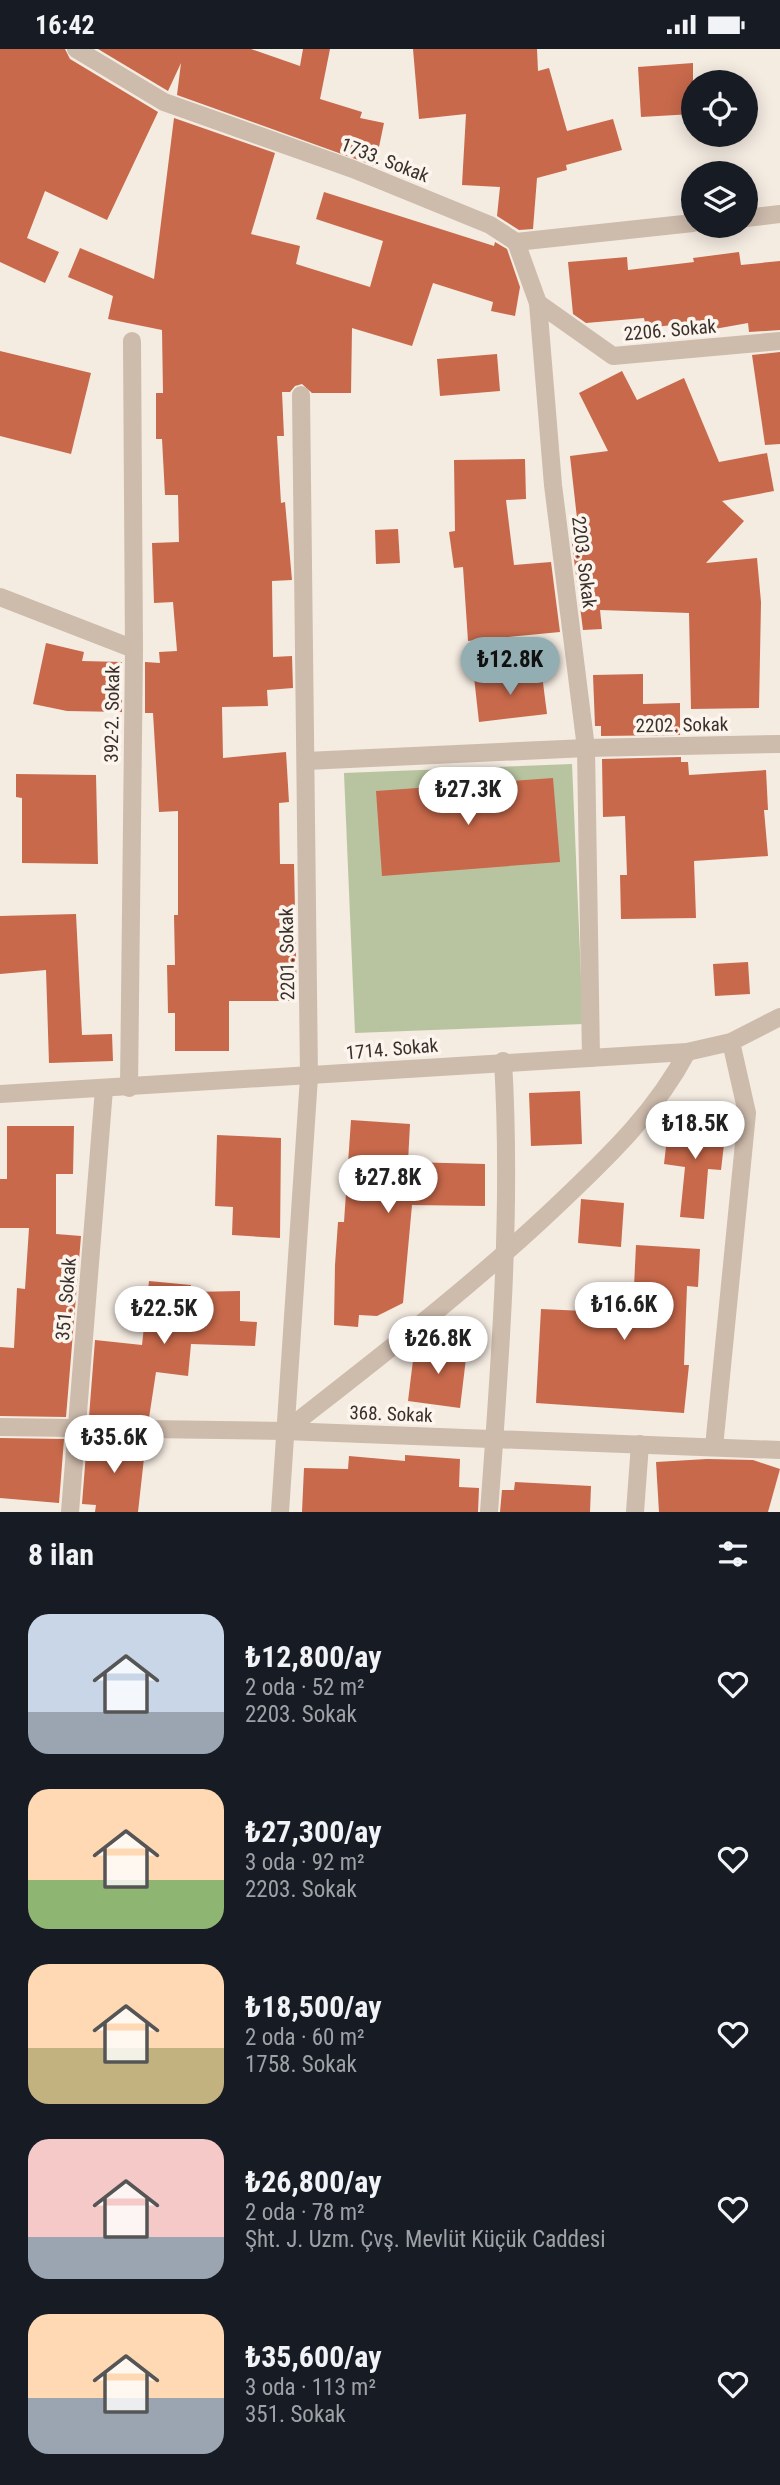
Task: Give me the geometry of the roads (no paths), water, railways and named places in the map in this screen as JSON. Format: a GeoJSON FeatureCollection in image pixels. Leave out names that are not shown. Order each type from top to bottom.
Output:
{"type":"FeatureCollection","features":[{"type":"Feature","properties":{"kind":"street","name":"1733. Sokak"},"geometry":{"type":"LineString","coordinates":[[75,49],[164,102],[353,169],[490,225],[516,242]]}},
{"type":"Feature","properties":{"kind":"street"},"geometry":{"type":"LineString","coordinates":[[758,217],[780,214]]}},
{"type":"Feature","properties":{"kind":"street"},"geometry":{"type":"LineString","coordinates":[[516,242],[681,224]]}},
{"type":"Feature","properties":{"kind":"street","name":"2203. Sokak"},"geometry":{"type":"LineString","coordinates":[[516,242],[538,303],[553,485],[586,748],[591,1058]]}},
{"type":"Feature","properties":{"kind":"street","name":"2206. Sokak"},"geometry":{"type":"LineString","coordinates":[[538,303],[613,356],[780,341]]}},
{"type":"Feature","properties":{"kind":"street","name":"392-2. Sokak"},"geometry":{"type":"LineString","coordinates":[[128,1088],[134,649],[132,341]]}},
{"type":"Feature","properties":{"kind":"street","name":"2201. Sokak"},"geometry":{"type":"LineString","coordinates":[[280,1512],[309,1077],[300,395]]}},
{"type":"Feature","properties":{"kind":"street"},"geometry":{"type":"LineString","coordinates":[[0,597],[134,649]]}},
{"type":"Feature","properties":{"kind":"street","name":"2202. Sokak"},"geometry":{"type":"LineString","coordinates":[[306,761],[586,748],[780,744]]}},
{"type":"Feature","properties":{"kind":"street","name":"1714. Sokak"},"geometry":{"type":"LineString","coordinates":[[0,1094],[309,1077],[503,1061],[687,1052],[731,1042],[780,1017]]}},
{"type":"Feature","properties":{"kind":"street"},"geometry":{"type":"LineString","coordinates":[[714,1447],[747,1113],[731,1042]]}},
{"type":"Feature","properties":{"kind":"street"},"geometry":{"type":"LineString","coordinates":[[285,1431],[506,1255],[622,1144],[670,1084],[687,1052]]}},
{"type":"Feature","properties":{"kind":"street"},"geometry":{"type":"LineString","coordinates":[[489,1512],[506,1255],[508,1147],[503,1061]]}},
{"type":"Feature","properties":{"kind":"street","name":"351. Sokak"},"geometry":{"type":"LineString","coordinates":[[70,1512],[104,1089]]}},
{"type":"Feature","properties":{"kind":"street","name":"368. Sokak"},"geometry":{"type":"LineString","coordinates":[[0,1427],[285,1431],[780,1450]]}},
{"type":"Feature","properties":{"kind":"street"},"geometry":{"type":"LineString","coordinates":[[635,1512],[640,1444]]}}]}
